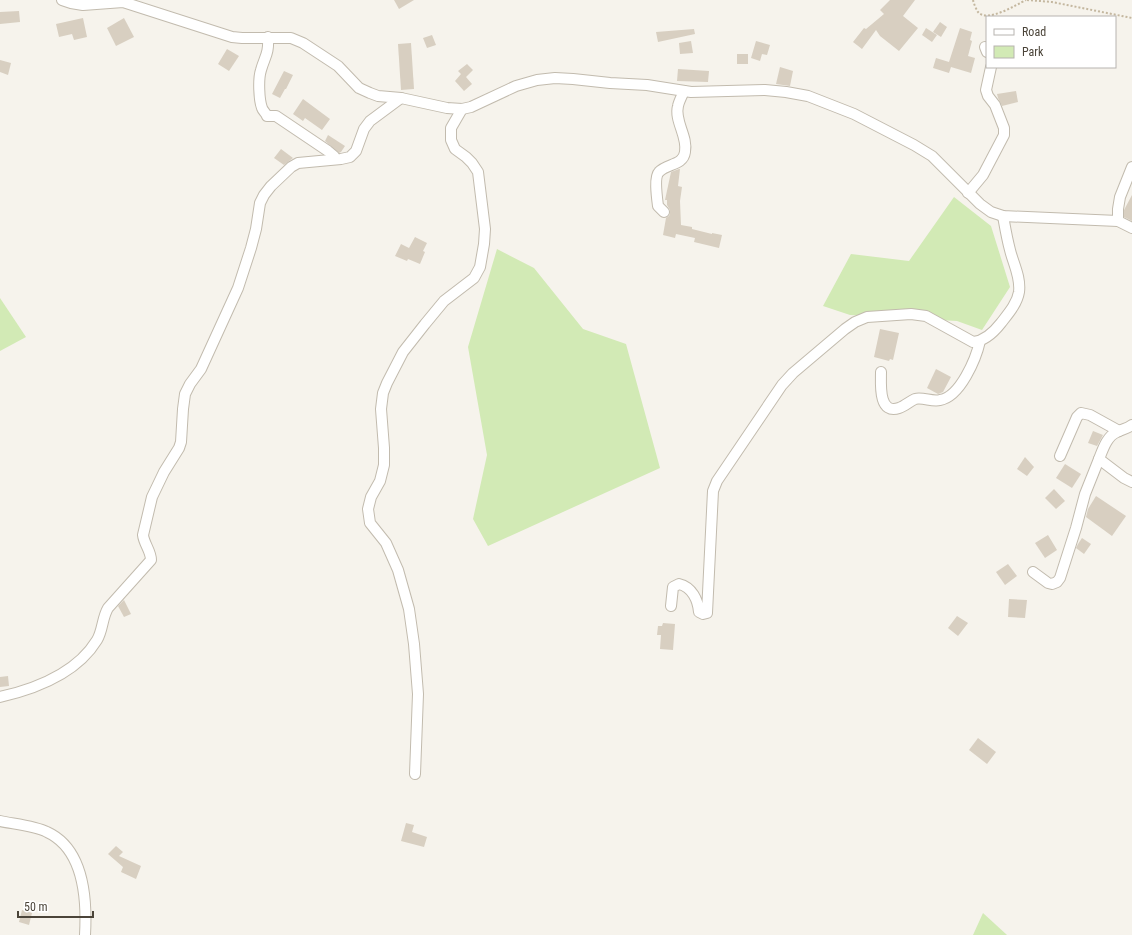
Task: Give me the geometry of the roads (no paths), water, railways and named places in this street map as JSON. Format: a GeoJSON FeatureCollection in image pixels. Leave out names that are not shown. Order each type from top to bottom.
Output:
{"type":"FeatureCollection","features":[{"type":"Feature","properties":{"kind":"street"},"geometry":{"type":"LineString","coordinates":[[62,0],[83,5],[123,2],[232,37],[291,38],[303,43],[338,66],[359,88],[370,93],[378,96],[401,98],[448,108],[462,109],[471,107],[516,86],[537,80],[555,78],[648,85],[684,92],[765,90],[786,92],[814,99],[854,114],[914,145],[932,156],[968,193],[991,212],[1003,216],[1118,221],[1132,228]]}},
{"type":"Feature","properties":{"kind":"street"},"geometry":{"type":"LineString","coordinates":[[268,38],[269,46],[267,55],[260,72],[259,92],[262,107],[267,116],[276,116],[328,151],[334,156],[335,160]]}},
{"type":"Feature","properties":{"kind":"street"},"geometry":{"type":"LineString","coordinates":[[968,193],[983,175],[1004,135],[1004,128],[995,105],[988,96],[986,90],[991,68]]}},
{"type":"Feature","properties":{"kind":"street"},"geometry":{"type":"LineString","coordinates":[[664,212],[658,206],[656,183],[657,176],[659,171],[679,162],[685,152],[684,138],[677,113],[678,105],[684,92]]}},
{"type":"Feature","properties":{"kind":"street"},"geometry":{"type":"LineString","coordinates":[[0,697],[18,693],[46,682],[65,672],[78,661],[96,640],[108,608],[151,560],[151,555],[144,541],[143,535],[152,497],[164,472],[179,448],[181,442],[185,394],[201,369],[238,288],[251,248],[260,203],[264,195],[271,186],[291,167],[298,163],[335,160],[350,156],[356,151],[370,121],[401,98]]}},
{"type":"Feature","properties":{"kind":"street"},"geometry":{"type":"LineString","coordinates":[[415,774],[418,694],[414,644],[409,609],[398,570],[386,543],[370,523],[368,510],[371,497],[380,481],[384,465],[381,409],[383,393],[387,383],[403,352],[424,324],[444,301],[474,278],[480,267],[485,229],[478,172],[466,157],[455,149],[450,134],[451,128],[462,109]]}},
{"type":"Feature","properties":{"kind":"street"},"geometry":{"type":"LineString","coordinates":[[1118,221],[1120,197],[1132,167]]}},
{"type":"Feature","properties":{"kind":"street"},"geometry":{"type":"LineString","coordinates":[[671,606],[673,587],[679,584],[684,585],[691,592],[697,601],[700,612],[703,614],[707,613],[711,502],[717,481],[782,385],[793,373],[826,344],[855,322],[867,317],[911,314],[926,316],[973,342],[980,341],[988,336],[1002,322],[1015,304],[1019,292],[1018,274],[1010,250],[1003,216]]}},
{"type":"Feature","properties":{"kind":"street"},"geometry":{"type":"LineString","coordinates":[[881,372],[883,403],[887,407],[898,409],[919,398],[945,399],[956,390],[965,378],[975,357],[980,341]]}},
{"type":"Feature","properties":{"kind":"street"},"geometry":{"type":"LineString","coordinates":[[1060,456],[1077,417],[1081,413],[1090,415],[1119,431]]}},
{"type":"Feature","properties":{"kind":"street"},"geometry":{"type":"LineString","coordinates":[[1033,572],[1052,584],[1057,582],[1060,578],[1085,494],[1104,447],[1110,437],[1116,432],[1132,425]]}},
{"type":"Feature","properties":{"kind":"street"},"geometry":{"type":"LineString","coordinates":[[1099,458],[1124,478],[1132,482]]}},
{"type":"Feature","properties":{"kind":"street"},"geometry":{"type":"LineString","coordinates":[[0,821],[47,832],[63,843],[82,877],[86,910],[85,935]]}}]}
